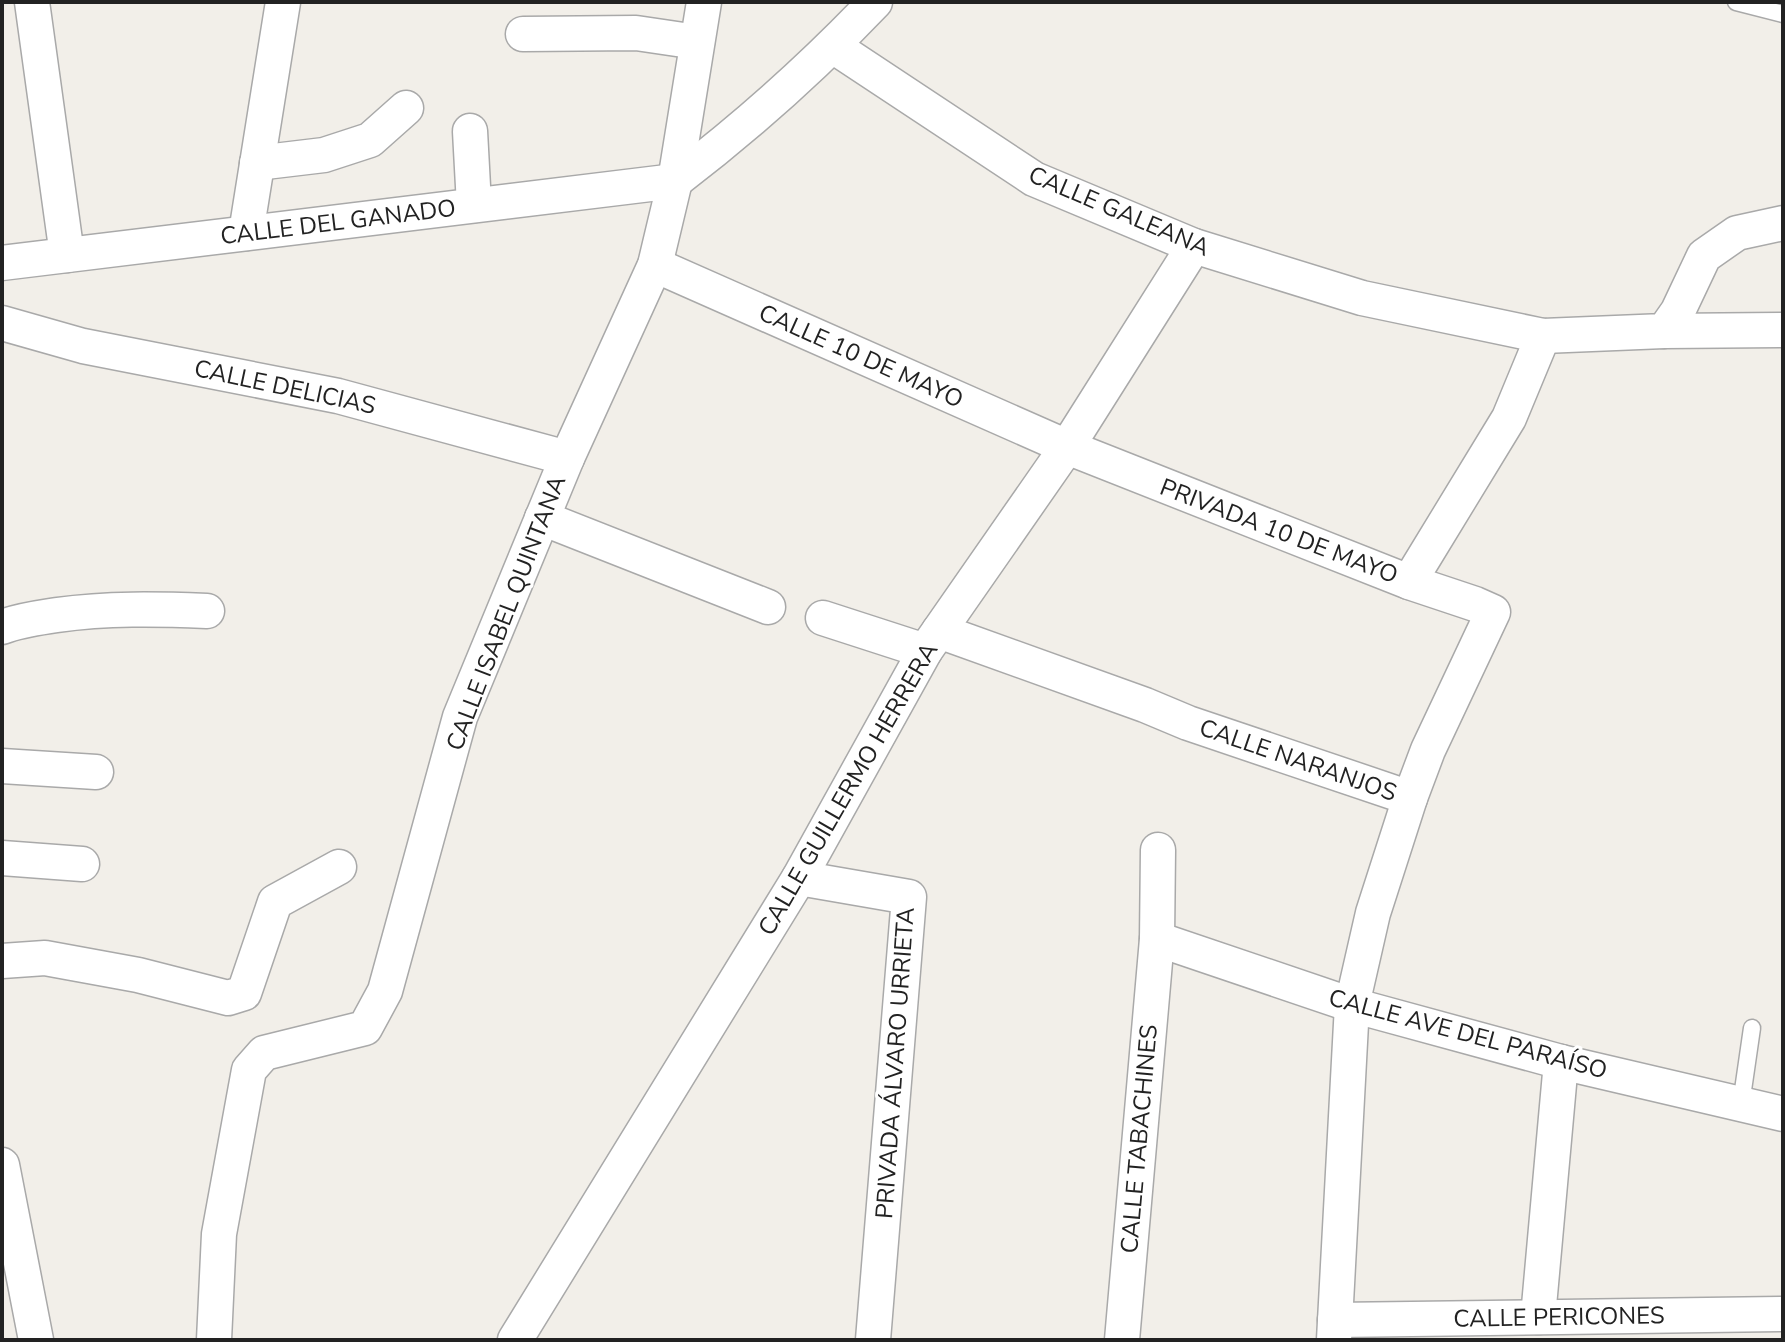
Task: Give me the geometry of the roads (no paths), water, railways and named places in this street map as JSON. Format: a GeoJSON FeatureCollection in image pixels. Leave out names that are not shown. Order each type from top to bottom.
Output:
{"type":"FeatureCollection","features":[{"type":"Feature","properties":{"kind":"street"},"geometry":{"type":"LineString","coordinates":[[32,2],[67,255]]}},
{"type":"Feature","properties":{"kind":"street"},"geometry":{"type":"LineString","coordinates":[[246,233],[283,2]]}},
{"type":"Feature","properties":{"kind":"street","name":"CALLE ISABEL QUINTANA"},"geometry":{"type":"LineString","coordinates":[[214,1340],[219,1234],[249,1070],[264,1053],[365,1028],[385,991],[460,717],[567,458],[655,265],[675,181],[704,2]]}},
{"type":"Feature","properties":{"kind":"street"},"geometry":{"type":"LineString","coordinates":[[675,181],[730,139],[833,46],[875,2]]}},
{"type":"Feature","properties":{"kind":"street"},"geometry":{"type":"LineString","coordinates":[[523,34],[636,33],[697,42]]}},
{"type":"Feature","properties":{"kind":"street","name":"CALLE GALEANA"},"geometry":{"type":"LineString","coordinates":[[833,46],[1034,179],[1194,246],[1362,298],[1543,336],[1783,330]]}},
{"type":"Feature","properties":{"kind":"street"},"geometry":{"type":"LineString","coordinates":[[257,163],[324,155],[370,140],[406,108]]}},
{"type":"Feature","properties":{"kind":"street"},"geometry":{"type":"LineString","coordinates":[[470,131],[474,205]]}},
{"type":"Feature","properties":{"kind":"street","name":"CALLE DEL GANADO"},"geometry":{"type":"LineString","coordinates":[[2,263],[675,181]]}},
{"type":"Feature","properties":{"kind":"street"},"geometry":{"type":"LineString","coordinates":[[1664,331],[1678,311],[1704,256],[1737,233],[1783,223]]}},
{"type":"Feature","properties":{"kind":"street","name":"CALLE GUILLERMO HERRERA"},"geometry":{"type":"LineString","coordinates":[[515,1340],[799,878],[932,641],[1067,447],[1194,246]]}},
{"type":"Feature","properties":{"kind":"street","name":"CALLE 10 DE MAYO"},"geometry":{"type":"LineString","coordinates":[[655,265],[1067,447]]}},
{"type":"Feature","properties":{"kind":"street","name":"CALLE DELICIAS"},"geometry":{"type":"LineString","coordinates":[[2,323],[83,346],[338,396],[567,458]]}},
{"type":"Feature","properties":{"kind":"street"},"geometry":{"type":"LineString","coordinates":[[1409,582],[1509,418],[1543,336]]}},
{"type":"Feature","properties":{"kind":"street","name":"PRIVADA 10 DE MAYO"},"geometry":{"type":"LineString","coordinates":[[1067,447],[1493,612],[1428,750],[1410,798]]}},
{"type":"Feature","properties":{"kind":"street"},"geometry":{"type":"LineString","coordinates":[[542,518],[768,607]]}},
{"type":"Feature","properties":{"kind":"street"},"geometry":{"type":"LineString","coordinates":[[2,627],[19,620],[96,609],[207,611]]}},
{"type":"Feature","properties":{"kind":"street","name":"CALLE NARANJOS"},"geometry":{"type":"LineString","coordinates":[[823,618],[932,641],[1145,705],[1188,723],[1410,798],[1373,913],[1352,1005],[1334,1330]]}},
{"type":"Feature","properties":{"kind":"street"},"geometry":{"type":"LineString","coordinates":[[2,766],[96,772]]}},
{"type":"Feature","properties":{"kind":"street","name":"CALLE TABACHINES"},"geometry":{"type":"LineString","coordinates":[[1122,1340],[1157,939],[1158,850]]}},
{"type":"Feature","properties":{"kind":"street"},"geometry":{"type":"LineString","coordinates":[[2,858],[82,864]]}},
{"type":"Feature","properties":{"kind":"street"},"geometry":{"type":"LineString","coordinates":[[2,961],[45,958],[138,975],[228,998],[244,993],[275,902],[339,867]]}},
{"type":"Feature","properties":{"kind":"street","name":"PRIVADA ÁLVARO URRIETA"},"geometry":{"type":"LineString","coordinates":[[799,878],[909,897],[873,1340]]}},
{"type":"Feature","properties":{"kind":"street","name":"CALLE AVE DEL PARAÍSO"},"geometry":{"type":"LineString","coordinates":[[1157,939],[1352,1005],[1561,1062],[1783,1114]]}},
{"type":"Feature","properties":{"kind":"street"},"geometry":{"type":"LineString","coordinates":[[1538,1317],[1561,1062]]}},
{"type":"Feature","properties":{"kind":"street"},"geometry":{"type":"LineString","coordinates":[[2,1165],[36,1340]]}},
{"type":"Feature","properties":{"kind":"street","name":"CALLE PERICONES"},"geometry":{"type":"LineString","coordinates":[[1334,1330],[1538,1317],[1708,1328],[1783,1314]]}},
{"type":"Feature","properties":{"kind":"lane"},"geometry":{"type":"LineString","coordinates":[[1736,2],[1783,14]]}},
{"type":"Feature","properties":{"kind":"lane"},"geometry":{"type":"LineString","coordinates":[[1741,1104],[1752,1028]]}}]}
